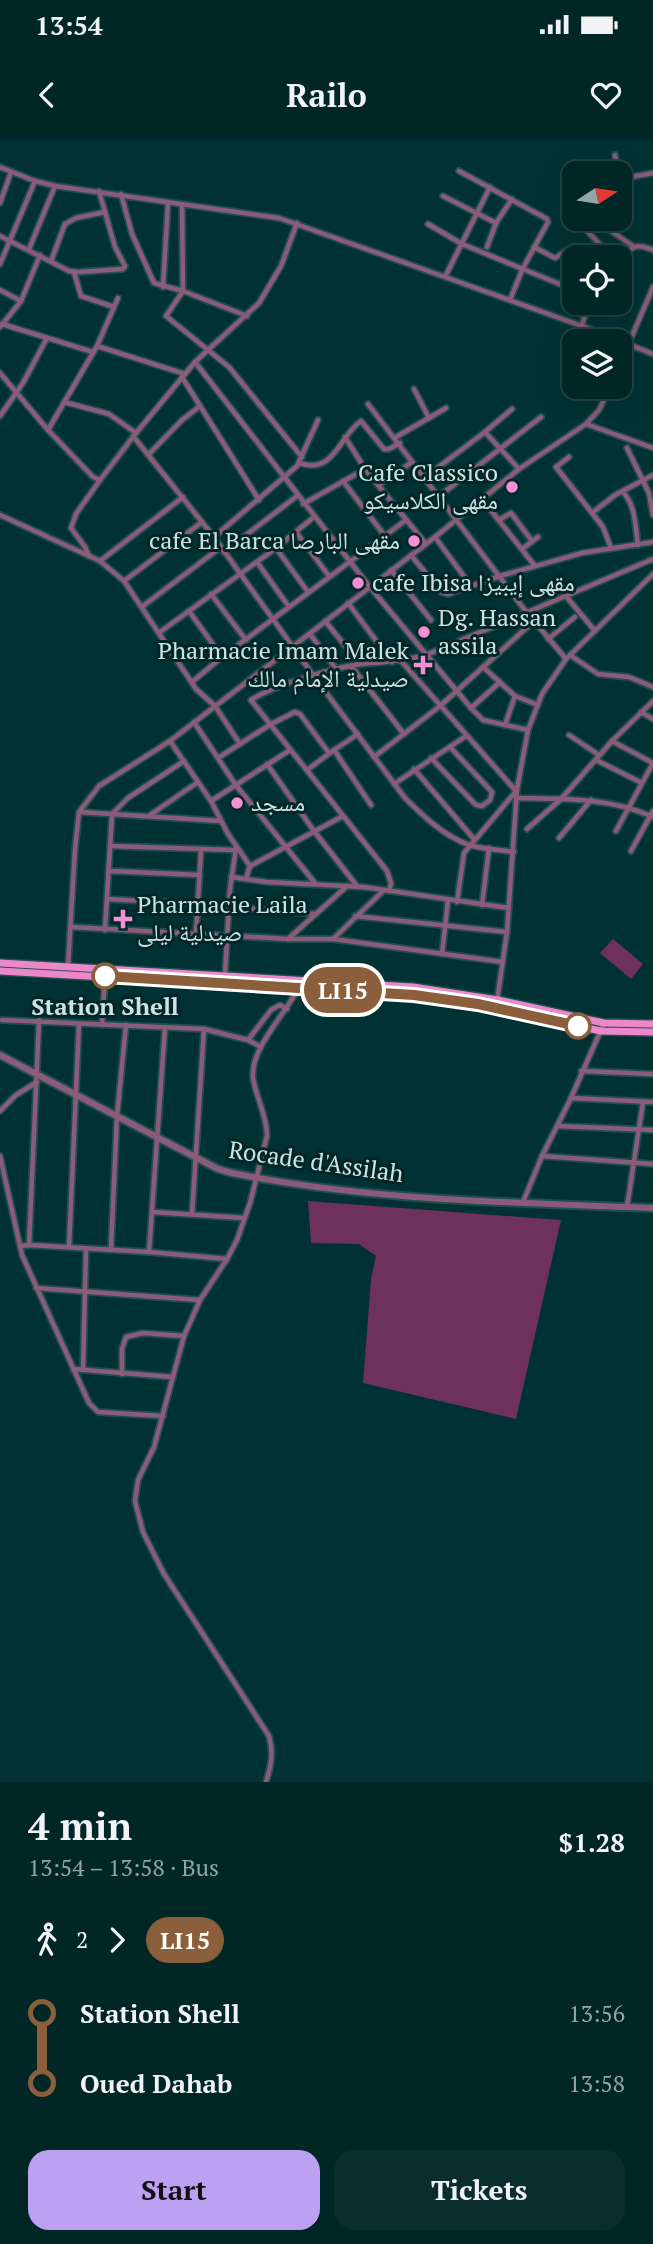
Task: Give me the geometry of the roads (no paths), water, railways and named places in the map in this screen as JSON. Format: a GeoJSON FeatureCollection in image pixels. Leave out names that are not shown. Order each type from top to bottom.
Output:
{"type":"FeatureCollection","features":[{"type":"Feature","properties":{"kind":"main road"},"geometry":{"type":"LineString","coordinates":[[0,962],[413,986],[603,1027],[653,1032]]}},
{"type":"Feature","properties":{"kind":"main road"},"geometry":{"type":"LineString","coordinates":[[0,971],[299,987],[497,1004]]}},
{"type":"Feature","properties":{"kind":"main road"},"geometry":{"type":"LineString","coordinates":[[603,1027],[653,1024]]}},
{"type":"Feature","properties":{"kind":"street"},"geometry":{"type":"LineString","coordinates":[[615,155],[616,161]]}},
{"type":"Feature","properties":{"kind":"street"},"geometry":{"type":"LineString","coordinates":[[0,167],[55,186],[279,218],[590,329]]}},
{"type":"Feature","properties":{"kind":"street"},"geometry":{"type":"LineString","coordinates":[[459,171],[547,219],[548,222],[522,270],[510,300]]}},
{"type":"Feature","properties":{"kind":"street"},"geometry":{"type":"LineString","coordinates":[[0,203],[11,172]]}},
{"type":"Feature","properties":{"kind":"street"},"geometry":{"type":"LineString","coordinates":[[632,177],[653,173]]}},
{"type":"Feature","properties":{"kind":"street"},"geometry":{"type":"LineString","coordinates":[[0,264],[35,181]]}},
{"type":"Feature","properties":{"kind":"street"},"geometry":{"type":"LineString","coordinates":[[29,249],[55,186]]}},
{"type":"Feature","properties":{"kind":"street"},"geometry":{"type":"LineString","coordinates":[[446,277],[490,187]]}},
{"type":"Feature","properties":{"kind":"street"},"geometry":{"type":"LineString","coordinates":[[0,236],[74,272],[125,268],[99,191]]}},
{"type":"Feature","properties":{"kind":"street"},"geometry":{"type":"LineString","coordinates":[[121,194],[132,234],[154,283],[183,291],[247,316]]}},
{"type":"Feature","properties":{"kind":"street"},"geometry":{"type":"LineString","coordinates":[[443,196],[496,223]]}},
{"type":"Feature","properties":{"kind":"street"},"geometry":{"type":"LineString","coordinates":[[487,247],[496,223],[512,199]]}},
{"type":"Feature","properties":{"kind":"street"},"geometry":{"type":"LineString","coordinates":[[163,287],[168,203]]}},
{"type":"Feature","properties":{"kind":"street"},"geometry":{"type":"LineString","coordinates":[[183,205],[183,291],[166,316],[229,367],[300,460],[313,466],[333,457],[345,437],[361,421],[384,449],[390,449],[400,443]]}},
{"type":"Feature","properties":{"kind":"street"},"geometry":{"type":"LineString","coordinates":[[51,261],[65,224],[76,218],[105,212]]}},
{"type":"Feature","properties":{"kind":"street"},"geometry":{"type":"LineString","coordinates":[[89,556],[71,528],[76,514],[134,435],[195,362],[259,303],[281,265],[297,223]]}},
{"type":"Feature","properties":{"kind":"street"},"geometry":{"type":"LineString","coordinates":[[428,224],[455,237],[462,244],[562,285]]}},
{"type":"Feature","properties":{"kind":"street"},"geometry":{"type":"LineString","coordinates":[[587,231],[600,245]]}},
{"type":"Feature","properties":{"kind":"street"},"geometry":{"type":"LineString","coordinates":[[611,231],[633,246],[653,250]]}},
{"type":"Feature","properties":{"kind":"street"},"geometry":{"type":"LineString","coordinates":[[534,247],[555,257],[562,253]]}},
{"type":"Feature","properties":{"kind":"street"},"geometry":{"type":"LineString","coordinates":[[40,255],[21,301],[1,326],[93,352]]}},
{"type":"Feature","properties":{"kind":"street"},"geometry":{"type":"LineString","coordinates":[[74,272],[81,296],[114,307]]}},
{"type":"Feature","properties":{"kind":"street"},"geometry":{"type":"LineString","coordinates":[[632,335],[653,287]]}},
{"type":"Feature","properties":{"kind":"street"},"geometry":{"type":"LineString","coordinates":[[0,290],[21,301]]}},
{"type":"Feature","properties":{"kind":"street"},"geometry":{"type":"LineString","coordinates":[[48,430],[97,346],[118,298]]}},
{"type":"Feature","properties":{"kind":"street"},"geometry":{"type":"LineString","coordinates":[[582,326],[585,315]]}},
{"type":"Feature","properties":{"kind":"street"},"geometry":{"type":"LineString","coordinates":[[0,416],[47,338]]}},
{"type":"Feature","properties":{"kind":"street"},"geometry":{"type":"LineString","coordinates":[[97,346],[184,375],[200,406],[259,499]]}},
{"type":"Feature","properties":{"kind":"street"},"geometry":{"type":"LineString","coordinates":[[632,346],[653,354]]}},
{"type":"Feature","properties":{"kind":"street"},"geometry":{"type":"LineString","coordinates":[[195,362],[369,586],[471,708],[482,720],[528,730]]}},
{"type":"Feature","properties":{"kind":"street"},"geometry":{"type":"LineString","coordinates":[[0,373],[48,430],[93,477],[100,480]]}},
{"type":"Feature","properties":{"kind":"street"},"geometry":{"type":"LineString","coordinates":[[414,389],[429,418]]}},
{"type":"Feature","properties":{"kind":"street"},"geometry":{"type":"LineString","coordinates":[[68,966],[79,812],[99,786],[170,741],[519,469],[586,424],[599,410],[604,399]]}},
{"type":"Feature","properties":{"kind":"street"},"geometry":{"type":"LineString","coordinates":[[64,402],[109,414],[134,435],[214,537],[374,757],[420,813],[445,833],[469,845],[514,852]]}},
{"type":"Feature","properties":{"kind":"street"},"geometry":{"type":"LineString","coordinates":[[369,404],[548,639],[568,657],[598,674],[629,677],[653,687]]}},
{"type":"Feature","properties":{"kind":"street"},"geometry":{"type":"LineString","coordinates":[[148,455],[176,425],[200,406]]}},
{"type":"Feature","properties":{"kind":"street"},"geometry":{"type":"LineString","coordinates":[[396,437],[446,408]]}},
{"type":"Feature","properties":{"kind":"street"},"geometry":{"type":"LineString","coordinates":[[424,478],[512,409]]}},
{"type":"Feature","properties":{"kind":"street"},"geometry":{"type":"LineString","coordinates":[[438,496],[541,417]]}},
{"type":"Feature","properties":{"kind":"street"},"geometry":{"type":"LineString","coordinates":[[214,537],[284,479],[300,460],[318,420]]}},
{"type":"Feature","properties":{"kind":"street"},"geometry":{"type":"LineString","coordinates":[[586,424],[653,447]]}},
{"type":"Feature","properties":{"kind":"street"},"geometry":{"type":"LineString","coordinates":[[485,432],[519,469]]}},
{"type":"Feature","properties":{"kind":"street"},"geometry":{"type":"LineString","coordinates":[[345,437],[365,469],[426,544]]}},
{"type":"Feature","properties":{"kind":"street"},"geometry":{"type":"LineString","coordinates":[[628,448],[649,493],[653,515]]}},
{"type":"Feature","properties":{"kind":"street"},"geometry":{"type":"LineString","coordinates":[[569,457],[556,467],[603,527],[611,548]]}},
{"type":"Feature","properties":{"kind":"street"},"geometry":{"type":"LineString","coordinates":[[379,485],[412,462]]}},
{"type":"Feature","properties":{"kind":"street"},"geometry":{"type":"LineString","coordinates":[[303,503],[365,469]]}},
{"type":"Feature","properties":{"kind":"street"},"geometry":{"type":"LineString","coordinates":[[592,513],[653,474]]}},
{"type":"Feature","properties":{"kind":"street"},"geometry":{"type":"LineString","coordinates":[[343,481],[385,536]]}},
{"type":"Feature","properties":{"kind":"street"},"geometry":{"type":"LineString","coordinates":[[623,492],[631,500],[638,545]]}},
{"type":"Feature","properties":{"kind":"street"},"geometry":{"type":"LineString","coordinates":[[143,606],[298,496]]}},
{"type":"Feature","properties":{"kind":"street"},"geometry":{"type":"LineString","coordinates":[[100,561],[183,497]]}},
{"type":"Feature","properties":{"kind":"street"},"geometry":{"type":"LineString","coordinates":[[482,499],[534,566]]}},
{"type":"Feature","properties":{"kind":"street"},"geometry":{"type":"LineString","coordinates":[[499,520],[511,513],[532,541]]}},
{"type":"Feature","properties":{"kind":"street"},"geometry":{"type":"LineString","coordinates":[[0,514],[100,561],[124,581],[192,682],[215,706],[240,744]]}},
{"type":"Feature","properties":{"kind":"street"},"geometry":{"type":"LineString","coordinates":[[160,632],[276,548],[314,517]]}},
{"type":"Feature","properties":{"kind":"street"},"geometry":{"type":"LineString","coordinates":[[192,682],[273,618],[406,520]]}},
{"type":"Feature","properties":{"kind":"street"},"geometry":{"type":"LineString","coordinates":[[124,581],[202,522]]}},
{"type":"Feature","properties":{"kind":"street"},"geometry":{"type":"LineString","coordinates":[[296,532],[329,576]]}},
{"type":"Feature","properties":{"kind":"street"},"geometry":{"type":"LineString","coordinates":[[435,537],[471,586]]}},
{"type":"Feature","properties":{"kind":"street"},"geometry":{"type":"LineString","coordinates":[[522,550],[538,537]]}},
{"type":"Feature","properties":{"kind":"street"},"geometry":{"type":"LineString","coordinates":[[411,555],[444,594],[582,553],[653,542]]}},
{"type":"Feature","properties":{"kind":"street"},"geometry":{"type":"LineString","coordinates":[[276,548],[308,592]]}},
{"type":"Feature","properties":{"kind":"street"},"geometry":{"type":"LineString","coordinates":[[333,939],[355,916],[387,891],[391,883],[387,871],[251,700],[336,669],[360,664],[402,662],[426,655],[653,559]]}},
{"type":"Feature","properties":{"kind":"street"},"geometry":{"type":"LineString","coordinates":[[257,562],[289,607]]}},
{"type":"Feature","properties":{"kind":"street"},"geometry":{"type":"LineString","coordinates":[[391,570],[431,620]]}},
{"type":"Feature","properties":{"kind":"street"},"geometry":{"type":"LineString","coordinates":[[497,1004],[507,932],[516,798],[528,730],[552,678],[568,657],[653,574]]}},
{"type":"Feature","properties":{"kind":"street"},"geometry":{"type":"LineString","coordinates":[[211,594],[246,640]]}},
{"type":"Feature","properties":{"kind":"street"},"geometry":{"type":"LineString","coordinates":[[565,595],[595,631]]}},
{"type":"Feature","properties":{"kind":"street"},"geometry":{"type":"LineString","coordinates":[[348,603],[393,662]]}},
{"type":"Feature","properties":{"kind":"street"},"geometry":{"type":"LineString","coordinates":[[188,611],[222,657]]}},
{"type":"Feature","properties":{"kind":"street"},"geometry":{"type":"LineString","coordinates":[[548,639],[575,617]]}},
{"type":"Feature","properties":{"kind":"street"},"geometry":{"type":"LineString","coordinates":[[325,621],[360,664]]}},
{"type":"Feature","properties":{"kind":"street"},"geometry":{"type":"LineString","coordinates":[[374,757],[440,706],[534,621]]}},
{"type":"Feature","properties":{"kind":"street"},"geometry":{"type":"LineString","coordinates":[[310,634],[336,669]]}},
{"type":"Feature","properties":{"kind":"street"},"geometry":{"type":"LineString","coordinates":[[402,662],[517,791]]}},
{"type":"Feature","properties":{"kind":"street"},"geometry":{"type":"LineString","coordinates":[[351,666],[404,734]]}},
{"type":"Feature","properties":{"kind":"street"},"geometry":{"type":"LineString","coordinates":[[483,667],[515,696],[538,705]]}},
{"type":"Feature","properties":{"kind":"street"},"geometry":{"type":"LineString","coordinates":[[471,708],[500,682]]}},
{"type":"Feature","properties":{"kind":"street"},"geometry":{"type":"LineString","coordinates":[[505,725],[515,696]]}},
{"type":"Feature","properties":{"kind":"street"},"geometry":{"type":"LineString","coordinates":[[527,829],[561,799],[612,741],[653,701]]}},
{"type":"Feature","properties":{"kind":"street"},"geometry":{"type":"LineString","coordinates":[[218,758],[295,712],[300,714],[332,752],[371,805]]}},
{"type":"Feature","properties":{"kind":"street"},"geometry":{"type":"LineString","coordinates":[[641,712],[653,719]]}},
{"type":"Feature","properties":{"kind":"street"},"geometry":{"type":"LineString","coordinates":[[194,722],[235,784],[316,884]]}},
{"type":"Feature","properties":{"kind":"street"},"geometry":{"type":"LineString","coordinates":[[307,770],[358,734]]}},
{"type":"Feature","properties":{"kind":"street"},"geometry":{"type":"LineString","coordinates":[[569,735],[597,758],[642,783]]}},
{"type":"Feature","properties":{"kind":"street"},"geometry":{"type":"LineString","coordinates":[[394,783],[466,736]]}},
{"type":"Feature","properties":{"kind":"street"},"geometry":{"type":"LineString","coordinates":[[170,741],[211,801],[236,848],[250,866]]}},
{"type":"Feature","properties":{"kind":"street"},"geometry":{"type":"LineString","coordinates":[[612,741],[653,763],[616,831]]}},
{"type":"Feature","properties":{"kind":"street"},"geometry":{"type":"LineString","coordinates":[[431,758],[476,805],[482,806],[489,800],[492,792],[450,747]]}},
{"type":"Feature","properties":{"kind":"street"},"geometry":{"type":"LineString","coordinates":[[211,801],[290,750]]}},
{"type":"Feature","properties":{"kind":"street"},"geometry":{"type":"LineString","coordinates":[[105,930],[112,814],[128,797],[184,761]]}},
{"type":"Feature","properties":{"kind":"street"},"geometry":{"type":"LineString","coordinates":[[267,764],[357,886]]}},
{"type":"Feature","properties":{"kind":"street"},"geometry":{"type":"LineString","coordinates":[[414,769],[474,839]]}},
{"type":"Feature","properties":{"kind":"street"},"geometry":{"type":"LineString","coordinates":[[148,816],[198,782]]}},
{"type":"Feature","properties":{"kind":"street"},"geometry":{"type":"LineString","coordinates":[[457,902],[462,859],[469,845],[517,791]]}},
{"type":"Feature","properties":{"kind":"street"},"geometry":{"type":"LineString","coordinates":[[516,798],[591,800],[652,815],[631,851]]}},
{"type":"Feature","properties":{"kind":"street"},"geometry":{"type":"LineString","coordinates":[[559,838],[591,800]]}},
{"type":"Feature","properties":{"kind":"street"},"geometry":{"type":"LineString","coordinates":[[79,812],[222,821]]}},
{"type":"Feature","properties":{"kind":"street"},"geometry":{"type":"LineString","coordinates":[[246,879],[250,866],[343,816]]}},
{"type":"Feature","properties":{"kind":"street"},"geometry":{"type":"LineString","coordinates":[[110,846],[201,850],[236,848]]}},
{"type":"Feature","properties":{"kind":"street"},"geometry":{"type":"LineString","coordinates":[[225,974],[231,877],[236,848]]}},
{"type":"Feature","properties":{"kind":"street"},"geometry":{"type":"LineString","coordinates":[[482,905],[489,849]]}},
{"type":"Feature","properties":{"kind":"street"},"geometry":{"type":"LineString","coordinates":[[196,934],[201,850]]}},
{"type":"Feature","properties":{"kind":"street"},"geometry":{"type":"LineString","coordinates":[[110,871],[200,875]]}},
{"type":"Feature","properties":{"kind":"street"},"geometry":{"type":"LineString","coordinates":[[231,877],[357,886],[509,908]]}},
{"type":"Feature","properties":{"kind":"street"},"geometry":{"type":"LineString","coordinates":[[288,939],[348,886]]}},
{"type":"Feature","properties":{"kind":"street"},"geometry":{"type":"LineString","coordinates":[[107,899],[198,904]]}},
{"type":"Feature","properties":{"kind":"street"},"geometry":{"type":"LineString","coordinates":[[442,954],[448,900]]}},
{"type":"Feature","properties":{"kind":"street"},"geometry":{"type":"LineString","coordinates":[[229,907],[316,914]]}},
{"type":"Feature","properties":{"kind":"street"},"geometry":{"type":"LineString","coordinates":[[355,916],[507,932]]}},
{"type":"Feature","properties":{"kind":"street"},"geometry":{"type":"LineString","coordinates":[[71,926],[105,930],[333,939],[503,962]]}},
{"type":"Feature","properties":{"kind":"street"},"geometry":{"type":"LineString","coordinates":[[102,1025],[105,976]]}},
{"type":"Feature","properties":{"kind":"street"},"geometry":{"type":"LineString","coordinates":[[267,1782],[273,1759],[269,1736],[164,1574],[140,1523],[135,1491],[154,1447],[184,1336],[200,1300],[227,1259],[244,1218],[256,1177],[267,1136],[267,1125],[253,1076],[253,1066],[261,1047],[287,1009],[303,979]]}},
{"type":"Feature","properties":{"kind":"street"},"geometry":{"type":"LineString","coordinates":[[248,1040],[271,1010],[280,1006],[287,1009]]}},
{"type":"Feature","properties":{"kind":"street"},"geometry":{"type":"LineString","coordinates":[[2,1020],[204,1029],[248,1040],[261,1047]]}},
{"type":"Feature","properties":{"kind":"street"},"geometry":{"type":"LineString","coordinates":[[29,1245],[39,1020]]}},
{"type":"Feature","properties":{"kind":"street"},"geometry":{"type":"LineString","coordinates":[[69,1247],[79,1024]]}},
{"type":"Feature","properties":{"kind":"street"},"geometry":{"type":"LineString","coordinates":[[111,1249],[117,1116],[126,1025]]}},
{"type":"Feature","properties":{"kind":"street"},"geometry":{"type":"LineString","coordinates":[[149,1252],[165,1027]]}},
{"type":"Feature","properties":{"kind":"street"},"geometry":{"type":"LineString","coordinates":[[523,1202],[603,1027]]}},
{"type":"Feature","properties":{"kind":"street"},"geometry":{"type":"LineString","coordinates":[[191,1214],[204,1029]]}},
{"type":"Feature","properties":{"kind":"street","name":"Rocade d'Assilah"},"geometry":{"type":"LineString","coordinates":[[0,1055],[37,1078],[77,1095],[218,1169],[256,1177],[392,1194],[653,1208]]}},
{"type":"Feature","properties":{"kind":"street"},"geometry":{"type":"LineString","coordinates":[[581,1071],[653,1074]]}},
{"type":"Feature","properties":{"kind":"street"},"geometry":{"type":"LineString","coordinates":[[0,1111],[37,1078]]}},
{"type":"Feature","properties":{"kind":"street"},"geometry":{"type":"LineString","coordinates":[[571,1098],[653,1102]]}},
{"type":"Feature","properties":{"kind":"street"},"geometry":{"type":"LineString","coordinates":[[627,1207],[643,1102]]}},
{"type":"Feature","properties":{"kind":"street"},"geometry":{"type":"LineString","coordinates":[[557,1126],[653,1130]]}},
{"type":"Feature","properties":{"kind":"street"},"geometry":{"type":"LineString","coordinates":[[0,1156],[21,1246],[36,1288],[89,1403],[98,1412],[163,1416]]}},
{"type":"Feature","properties":{"kind":"street"},"geometry":{"type":"LineString","coordinates":[[542,1156],[653,1164]]}},
{"type":"Feature","properties":{"kind":"street"},"geometry":{"type":"LineString","coordinates":[[153,1212],[244,1218]]}},
{"type":"Feature","properties":{"kind":"street"},"geometry":{"type":"LineString","coordinates":[[21,1246],[111,1249],[227,1259]]}},
{"type":"Feature","properties":{"kind":"street"},"geometry":{"type":"LineString","coordinates":[[83,1370],[86,1249]]}},
{"type":"Feature","properties":{"kind":"street"},"geometry":{"type":"LineString","coordinates":[[36,1288],[200,1300]]}},
{"type":"Feature","properties":{"kind":"street"},"geometry":{"type":"LineString","coordinates":[[122,1374],[122,1349],[127,1337],[144,1333],[184,1336]]}},
{"type":"Feature","properties":{"kind":"street"},"geometry":{"type":"LineString","coordinates":[[73,1369],[173,1377]]}},
{"type":"Feature","properties":{"kind":"place","name":"Cafe Classico مقهى الكلاسيكو"},"geometry":{"type":"Point","coordinates":[512,487]}},
{"type":"Feature","properties":{"kind":"place","name":"cafe El Barca مقهى البارصا"},"geometry":{"type":"Point","coordinates":[414,541]}},
{"type":"Feature","properties":{"kind":"place","name":"cafe Ibisa مقهى إيبيزا"},"geometry":{"type":"Point","coordinates":[358,583]}},
{"type":"Feature","properties":{"kind":"place","name":"Dg. Hassan assila"},"geometry":{"type":"Point","coordinates":[424,632]}},
{"type":"Feature","properties":{"kind":"place","name":"Pharmacie Imam Malek صيدلية الإمام مالك"},"geometry":{"type":"Point","coordinates":[423,665]}},
{"type":"Feature","properties":{"kind":"place","name":"مسجد"},"geometry":{"type":"Point","coordinates":[237,803]}},
{"type":"Feature","properties":{"kind":"place","name":"Pharmacie Laila صيدلية ليلى"},"geometry":{"type":"Point","coordinates":[123,919]}},
{"type":"Feature","properties":{"kind":"place","name":"Station Shell"},"geometry":{"type":"Point","coordinates":[105,976]}}]}
